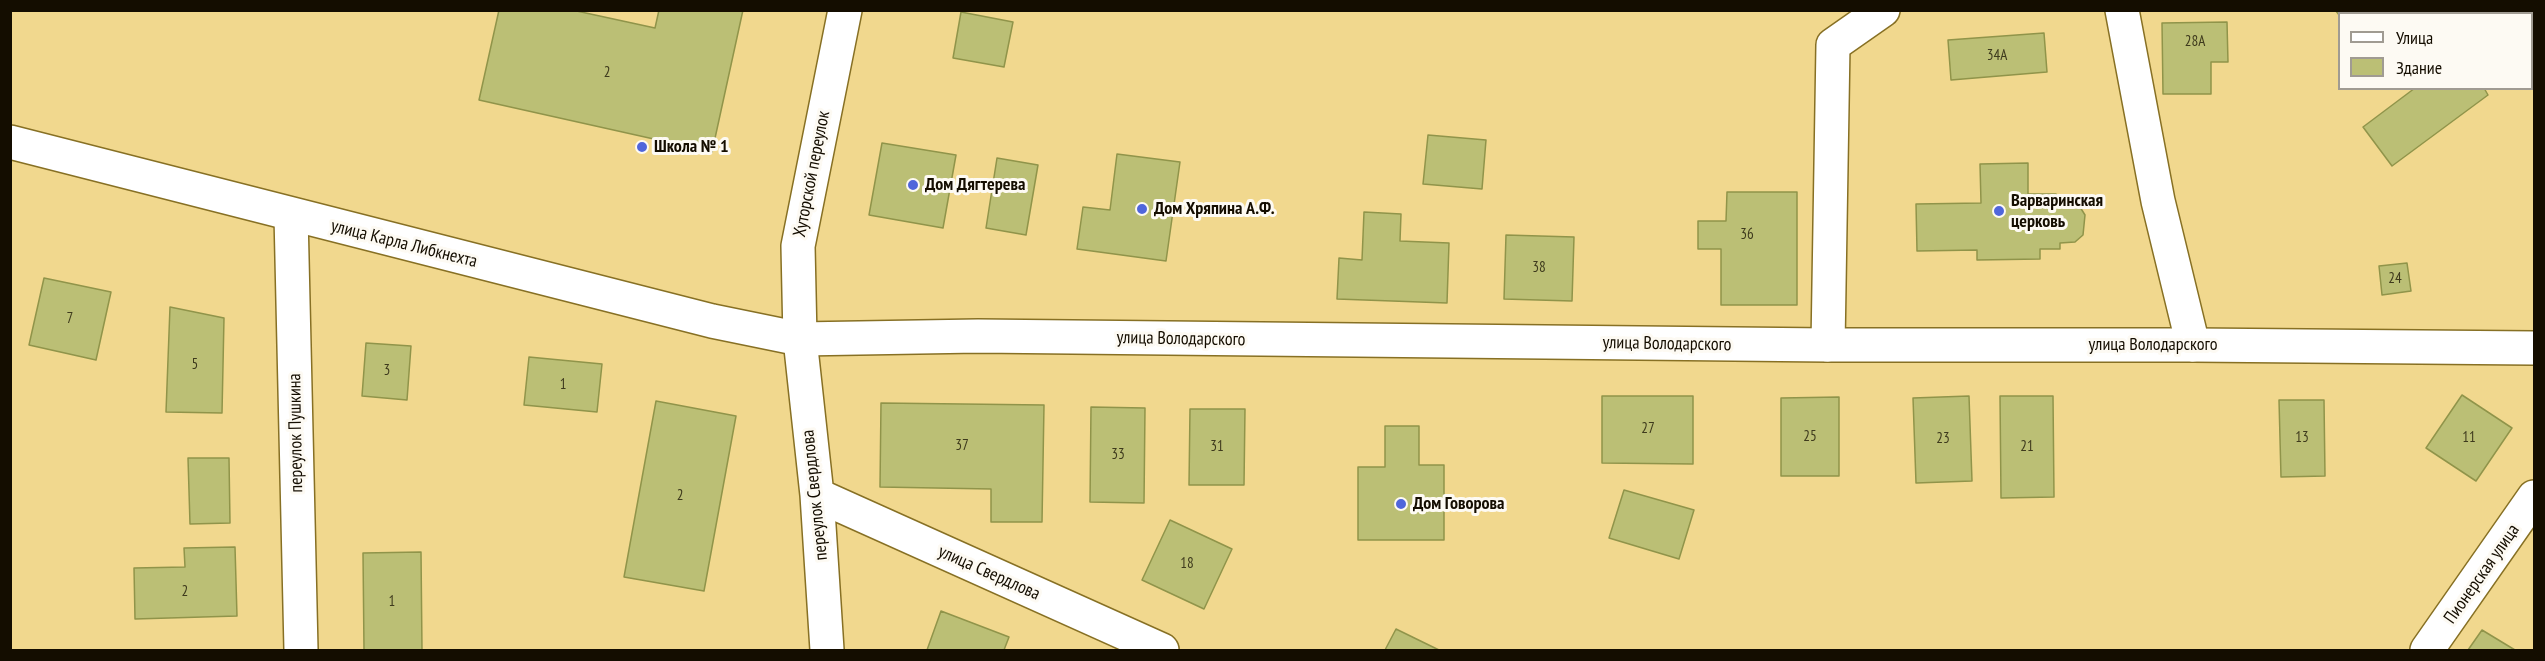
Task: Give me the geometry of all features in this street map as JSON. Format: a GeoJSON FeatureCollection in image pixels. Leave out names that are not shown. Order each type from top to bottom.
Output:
{"type":"FeatureCollection","features":[{"type":"Feature","properties":{"kind":"main road","name":"Хуторской переулок"},"geometry":{"type":"LineString","coordinates":[[800,339],[798,246],[845,10]]}},
{"type":"Feature","properties":{"kind":"main road"},"geometry":{"type":"LineString","coordinates":[[1828,345],[1833,45],[1883,10]]}},
{"type":"Feature","properties":{"kind":"main road"},"geometry":{"type":"LineString","coordinates":[[2122,10],[2158,201],[2193,345]]}},
{"type":"Feature","properties":{"kind":"main road","name":"улица Карла Либкнехта"},"geometry":{"type":"LineString","coordinates":[[10,142],[712,321],[800,339]]}},
{"type":"Feature","properties":{"kind":"main road","name":"переулок Пушкина"},"geometry":{"type":"LineString","coordinates":[[291,215],[301,651]]}},
{"type":"Feature","properties":{"kind":"main road","name":"улица Володарского"},"geometry":{"type":"LineString","coordinates":[[800,339],[978,336],[1828,345],[2535,348]]}},
{"type":"Feature","properties":{"kind":"main road","name":"переулок Свердлова"},"geometry":{"type":"LineString","coordinates":[[800,339],[817,495],[827,651]]}},
{"type":"Feature","properties":{"kind":"main road","name":"улица Свердлова"},"geometry":{"type":"LineString","coordinates":[[817,495],[1162,651]]}},
{"type":"Feature","properties":{"kind":"main road","name":"Пионерская улица"},"geometry":{"type":"LineString","coordinates":[[2427,651],[2535,497]]}},
{"type":"Feature","properties":{"kind":"building"},"geometry":{"type":"Polygon","coordinates":[[[499,10],[572,10],[655,28],[659,10],[743,10],[712,152],[479,100],[499,10]]]}},
{"type":"Feature","properties":{"kind":"building"},"geometry":{"type":"Polygon","coordinates":[[[2335,10],[2393,10],[2391,12],[2338,14],[2335,10]]]}},
{"type":"Feature","properties":{"kind":"building"},"geometry":{"type":"Polygon","coordinates":[[[961,12],[1013,22],[1004,67],[953,58],[961,12]]]}},
{"type":"Feature","properties":{"kind":"building"},"geometry":{"type":"Polygon","coordinates":[[[2227,22],[2228,62],[2211,62],[2211,94],[2163,94],[2162,23],[2227,22]]]}},
{"type":"Feature","properties":{"kind":"building"},"geometry":{"type":"Polygon","coordinates":[[[2044,33],[2047,72],[1951,80],[1948,40],[2044,33]]]}},
{"type":"Feature","properties":{"kind":"building"},"geometry":{"type":"Polygon","coordinates":[[[2412,90],[2485,90],[2488,95],[2392,166],[2363,127],[2412,90]]]}},
{"type":"Feature","properties":{"kind":"building"},"geometry":{"type":"Polygon","coordinates":[[[1428,135],[1486,140],[1482,189],[1423,184],[1428,135]]]}},
{"type":"Feature","properties":{"kind":"building","name":"Дом Дягтерева"},"geometry":{"type":"Polygon","coordinates":[[[882,143],[956,155],[943,228],[869,215],[882,143]]]}},
{"type":"Feature","properties":{"kind":"building","name":"Дом Хряпина А.Ф."},"geometry":{"type":"Polygon","coordinates":[[[1117,154],[1180,162],[1166,261],[1077,249],[1083,207],[1110,210],[1117,154]]]}},
{"type":"Feature","properties":{"kind":"building"},"geometry":{"type":"Polygon","coordinates":[[[997,158],[1038,165],[1026,235],[986,228],[997,158]]]}},
{"type":"Feature","properties":{"kind":"building","name":"Варваринская церковь"},"geometry":{"type":"Polygon","coordinates":[[[2028,163],[2028,194],[2056,194],[2056,203],[2071,203],[2080,207],[2085,215],[2083,235],[2075,242],[2060,243],[2060,249],[2040,249],[2040,259],[1977,260],[1977,250],[1917,251],[1916,204],[1981,203],[1980,164],[2028,163]]]}},
{"type":"Feature","properties":{"kind":"building"},"geometry":{"type":"Polygon","coordinates":[[[1727,192],[1797,192],[1797,305],[1721,305],[1721,249],[1698,249],[1698,221],[1726,221],[1727,192]]]}},
{"type":"Feature","properties":{"kind":"building"},"geometry":{"type":"Polygon","coordinates":[[[1364,212],[1401,214],[1400,241],[1449,243],[1447,303],[1337,299],[1339,258],[1362,260],[1364,212]]]}},
{"type":"Feature","properties":{"kind":"building"},"geometry":{"type":"Polygon","coordinates":[[[1506,235],[1574,237],[1572,301],[1504,299],[1506,235]]]}},
{"type":"Feature","properties":{"kind":"building"},"geometry":{"type":"Polygon","coordinates":[[[2407,263],[2411,291],[2382,295],[2379,266],[2407,263]]]}},
{"type":"Feature","properties":{"kind":"building"},"geometry":{"type":"Polygon","coordinates":[[[44,278],[111,292],[96,360],[29,345],[44,278]]]}},
{"type":"Feature","properties":{"kind":"building"},"geometry":{"type":"Polygon","coordinates":[[[170,307],[224,318],[222,413],[166,412],[170,307]]]}},
{"type":"Feature","properties":{"kind":"building"},"geometry":{"type":"Polygon","coordinates":[[[366,343],[411,346],[407,400],[362,396],[366,343]]]}},
{"type":"Feature","properties":{"kind":"building"},"geometry":{"type":"Polygon","coordinates":[[[529,357],[602,364],[597,412],[524,405],[529,357]]]}},
{"type":"Feature","properties":{"kind":"building"},"geometry":{"type":"Polygon","coordinates":[[[2462,395],[2512,428],[2476,481],[2426,448],[2462,395]]]}},
{"type":"Feature","properties":{"kind":"building"},"geometry":{"type":"Polygon","coordinates":[[[1602,396],[1693,396],[1693,464],[1602,463],[1602,396]]]}},
{"type":"Feature","properties":{"kind":"building"},"geometry":{"type":"Polygon","coordinates":[[[1969,396],[1972,481],[1916,483],[1913,398],[1969,396]]]}},
{"type":"Feature","properties":{"kind":"building"},"geometry":{"type":"Polygon","coordinates":[[[2000,396],[2053,396],[2054,497],[2001,498],[2000,396]]]}},
{"type":"Feature","properties":{"kind":"building"},"geometry":{"type":"Polygon","coordinates":[[[1839,397],[1839,476],[1781,476],[1781,398],[1839,397]]]}},
{"type":"Feature","properties":{"kind":"building"},"geometry":{"type":"Polygon","coordinates":[[[2279,400],[2324,400],[2325,476],[2281,477],[2279,400]]]}},
{"type":"Feature","properties":{"kind":"building"},"geometry":{"type":"Polygon","coordinates":[[[656,401],[736,416],[704,591],[624,577],[656,401]]]}},
{"type":"Feature","properties":{"kind":"building"},"geometry":{"type":"Polygon","coordinates":[[[881,403],[1044,405],[1042,522],[991,522],[991,489],[880,487],[881,403]]]}},
{"type":"Feature","properties":{"kind":"building"},"geometry":{"type":"Polygon","coordinates":[[[1091,407],[1145,408],[1144,503],[1090,502],[1091,407]]]}},
{"type":"Feature","properties":{"kind":"building"},"geometry":{"type":"Polygon","coordinates":[[[1190,409],[1245,409],[1244,485],[1189,485],[1190,409]]]}},
{"type":"Feature","properties":{"kind":"building","name":"Дом Говорова"},"geometry":{"type":"Polygon","coordinates":[[[1385,426],[1419,426],[1419,465],[1444,465],[1444,540],[1358,540],[1358,467],[1385,467],[1385,426]]]}},
{"type":"Feature","properties":{"kind":"building"},"geometry":{"type":"Polygon","coordinates":[[[188,458],[229,458],[230,523],[190,524],[188,458]]]}},
{"type":"Feature","properties":{"kind":"building"},"geometry":{"type":"Polygon","coordinates":[[[1624,490],[1694,510],[1679,559],[1609,538],[1624,490]]]}},
{"type":"Feature","properties":{"kind":"building"},"geometry":{"type":"Polygon","coordinates":[[[1170,520],[1232,549],[1204,609],[1142,580],[1170,520]]]}},
{"type":"Feature","properties":{"kind":"building"},"geometry":{"type":"Polygon","coordinates":[[[235,547],[237,616],[135,619],[134,568],[185,567],[184,548],[235,547]]]}},
{"type":"Feature","properties":{"kind":"building"},"geometry":{"type":"Polygon","coordinates":[[[421,552],[422,650],[364,650],[363,553],[421,552]]]}},
{"type":"Feature","properties":{"kind":"building"},"geometry":{"type":"Polygon","coordinates":[[[941,611],[1009,637],[1004,650],[927,650],[941,611]]]}},
{"type":"Feature","properties":{"kind":"building"},"geometry":{"type":"Polygon","coordinates":[[[1396,629],[1439,650],[1385,650],[1396,629]]]}},
{"type":"Feature","properties":{"kind":"building"},"geometry":{"type":"Polygon","coordinates":[[[2482,630],[2515,650],[2468,650],[2482,630]]]}},
{"type":"Feature","properties":{"kind":"place","name":"Школа № 1"},"geometry":{"type":"Point","coordinates":[642,147]}},
{"type":"Feature","properties":{"kind":"place","name":"Дом Дягтерева"},"geometry":{"type":"Point","coordinates":[913,185]}},
{"type":"Feature","properties":{"kind":"place","name":"Дом Хряпина А.Ф."},"geometry":{"type":"Point","coordinates":[1142,209]}},
{"type":"Feature","properties":{"kind":"place","name":"Варваринская церковь"},"geometry":{"type":"Point","coordinates":[1999,211]}},
{"type":"Feature","properties":{"kind":"place","name":"Дом Говорова"},"geometry":{"type":"Point","coordinates":[1401,504]}}]}
